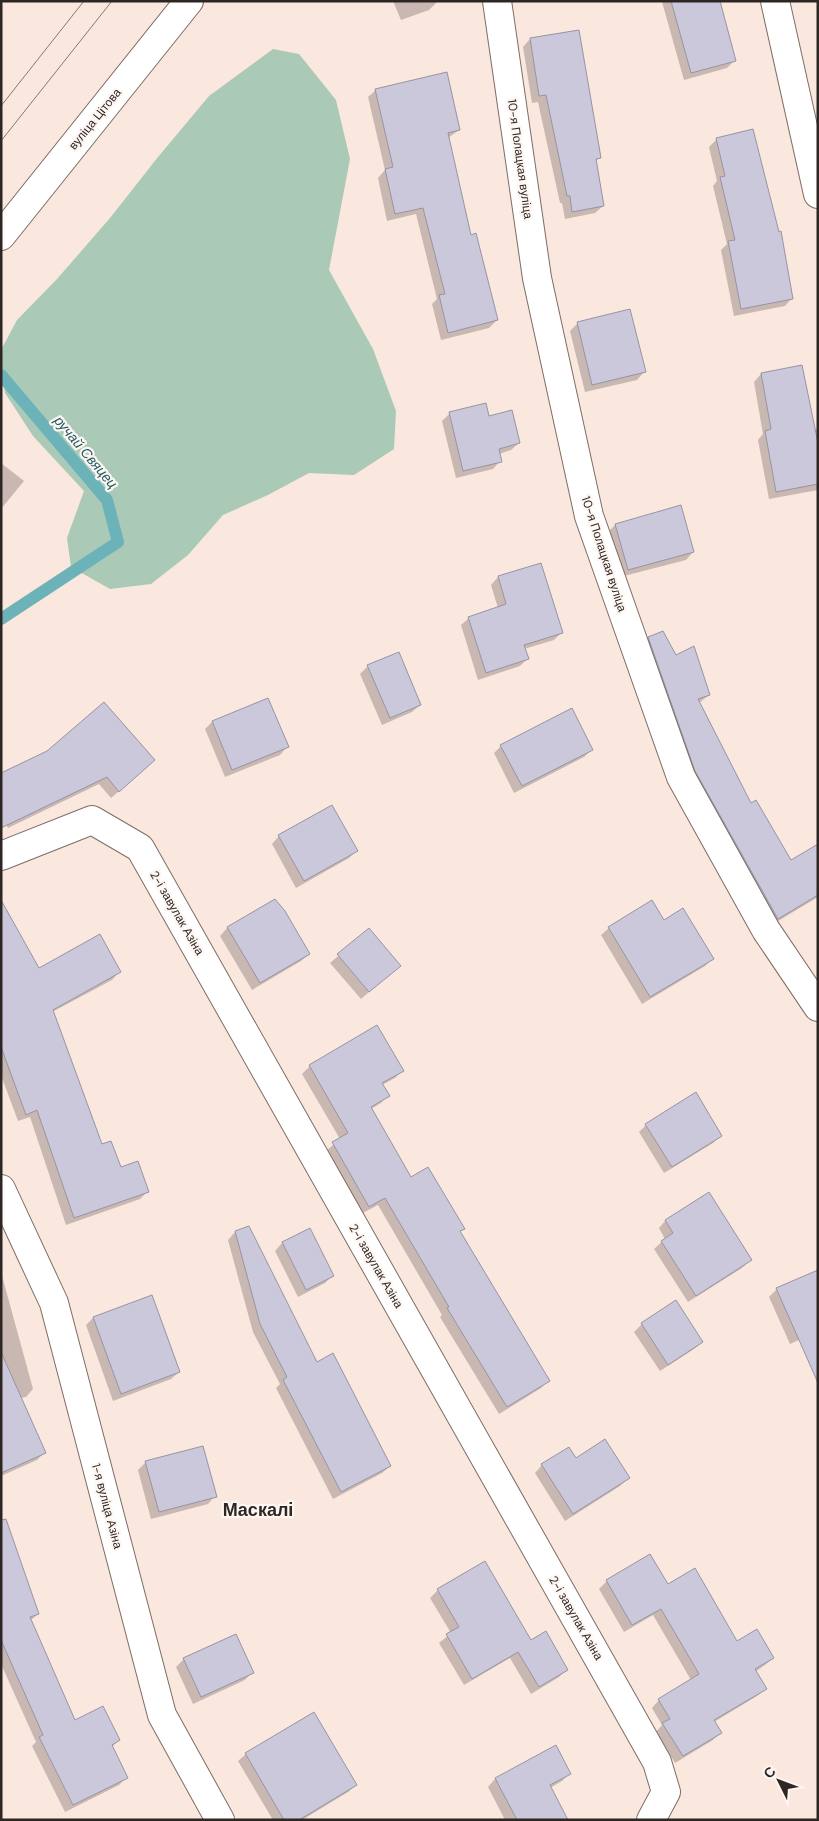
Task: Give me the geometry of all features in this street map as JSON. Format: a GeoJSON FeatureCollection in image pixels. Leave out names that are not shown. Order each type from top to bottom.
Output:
{"type":"FeatureCollection","features":[{"type":"Feature","properties":{"kind":"street","name":"вуліца Цітова"},"geometry":{"type":"LineString","coordinates":[[1,236],[189,1]]}},
{"type":"Feature","properties":{"kind":"street","name":"10-я Полацкая вуліца"},"geometry":{"type":"LineString","coordinates":[[497,1],[537,278],[589,516],[681,777],[766,930],[818,1007]]}},
{"type":"Feature","properties":{"kind":"street"},"geometry":{"type":"LineString","coordinates":[[775,1],[818,194]]}},
{"type":"Feature","properties":{"kind":"street","name":"2-і завулак Азіна"},"geometry":{"type":"LineString","coordinates":[[1,856],[92,820],[140,848],[657,1762],[666,1792],[650,1820]]}},
{"type":"Feature","properties":{"kind":"street","name":"1-я вуліца Азіна"},"geometry":{"type":"LineString","coordinates":[[1,1189],[54,1303],[162,1715],[220,1820]]}},
{"type":"Feature","properties":{"kind":"green space"},"geometry":{"type":"Polygon","coordinates":[[[273,49],[299,54],[336,100],[350,159],[329,270],[373,349],[396,411],[394,449],[354,475],[309,473],[268,495],[223,515],[188,555],[151,584],[110,589],[71,567],[67,538],[84,491],[33,436],[5,393],[1,370],[1,350],[17,320],[57,279],[110,218],[209,96],[273,49]]]}},
{"type":"Feature","properties":{"kind":"building"},"geometry":{"type":"Polygon","coordinates":[[[671,1],[720,1],[736,61],[691,73],[671,1]]]}},
{"type":"Feature","properties":{"kind":"building"},"geometry":{"type":"Polygon","coordinates":[[[579,30],[601,158],[596,159],[604,206],[572,212],[570,196],[567,196],[546,95],[539,96],[530,38],[579,30]]]}},
{"type":"Feature","properties":{"kind":"building"},"geometry":{"type":"Polygon","coordinates":[[[447,72],[460,130],[448,133],[471,235],[476,233],[498,320],[448,333],[439,295],[445,294],[423,208],[395,214],[385,169],[393,167],[375,89],[447,72]]]}},
{"type":"Feature","properties":{"kind":"building"},"geometry":{"type":"Polygon","coordinates":[[[753,129],[779,232],[781,231],[793,299],[741,309],[728,241],[735,240],[720,177],[725,176],[716,138],[753,129]]]}},
{"type":"Feature","properties":{"kind":"building"},"geometry":{"type":"Polygon","coordinates":[[[630,309],[646,372],[592,385],[577,322],[630,309]]]}},
{"type":"Feature","properties":{"kind":"building"},"geometry":{"type":"Polygon","coordinates":[[[802,365],[818,443],[818,484],[776,492],[765,431],[771,429],[761,373],[802,365]]]}},
{"type":"Feature","properties":{"kind":"building"},"geometry":{"type":"Polygon","coordinates":[[[486,403],[489,416],[512,410],[520,443],[499,449],[502,462],[463,471],[449,412],[486,403]]]}},
{"type":"Feature","properties":{"kind":"building"},"geometry":{"type":"Polygon","coordinates":[[[681,505],[694,552],[628,570],[615,524],[681,505]]]}},
{"type":"Feature","properties":{"kind":"building"},"geometry":{"type":"Polygon","coordinates":[[[541,563],[563,633],[524,645],[529,659],[486,673],[468,617],[506,604],[498,576],[541,563]]]}},
{"type":"Feature","properties":{"kind":"building"},"geometry":{"type":"Polygon","coordinates":[[[663,631],[676,655],[694,646],[710,695],[698,699],[751,803],[756,800],[791,860],[818,844],[818,895],[778,919],[695,771],[648,637],[663,631]]]}},
{"type":"Feature","properties":{"kind":"building"},"geometry":{"type":"Polygon","coordinates":[[[399,652],[421,705],[390,718],[367,665],[399,652]]]}},
{"type":"Feature","properties":{"kind":"building"},"geometry":{"type":"Polygon","coordinates":[[[268,698],[289,747],[232,770],[212,721],[268,698]]]}},
{"type":"Feature","properties":{"kind":"building"},"geometry":{"type":"Polygon","coordinates":[[[104,702],[155,760],[119,792],[107,777],[1,828],[1,773],[47,751],[104,702]]]}},
{"type":"Feature","properties":{"kind":"building"},"geometry":{"type":"Polygon","coordinates":[[[572,708],[593,750],[522,786],[500,745],[572,708]]]}},
{"type":"Feature","properties":{"kind":"building"},"geometry":{"type":"Polygon","coordinates":[[[332,805],[358,851],[304,881],[278,835],[332,805]]]}},
{"type":"Feature","properties":{"kind":"building"},"geometry":{"type":"Polygon","coordinates":[[[275,899],[285,911],[310,954],[260,983],[227,927],[275,899]]]}},
{"type":"Feature","properties":{"kind":"building"},"geometry":{"type":"Polygon","coordinates":[[[1,900],[39,968],[100,934],[121,972],[53,1010],[102,1144],[111,1141],[121,1167],[138,1161],[149,1192],[74,1218],[37,1110],[26,1115],[1,1047],[1,900]]]}},
{"type":"Feature","properties":{"kind":"building"},"geometry":{"type":"Polygon","coordinates":[[[652,900],[664,920],[683,908],[714,959],[650,997],[608,927],[652,900]]]}},
{"type":"Feature","properties":{"kind":"building"},"geometry":{"type":"Polygon","coordinates":[[[369,928],[401,966],[369,992],[337,954],[369,928]]]}},
{"type":"Feature","properties":{"kind":"building"},"geometry":{"type":"Polygon","coordinates":[[[377,1025],[404,1071],[382,1083],[390,1096],[371,1107],[411,1177],[428,1167],[465,1229],[460,1231],[550,1381],[507,1407],[447,1308],[449,1307],[385,1198],[369,1207],[332,1142],[348,1133],[309,1065],[377,1025]]]}},
{"type":"Feature","properties":{"kind":"building"},"geometry":{"type":"Polygon","coordinates":[[[696,1092],[722,1136],[672,1167],[645,1124],[696,1092]]]}},
{"type":"Feature","properties":{"kind":"building"},"geometry":{"type":"Polygon","coordinates":[[[709,1192],[752,1260],[696,1296],[661,1241],[673,1233],[665,1220],[709,1192]]]}},
{"type":"Feature","properties":{"kind":"building"},"geometry":{"type":"Polygon","coordinates":[[[249,1226],[317,1362],[333,1353],[391,1466],[341,1492],[283,1380],[287,1377],[260,1324],[235,1231],[249,1226]]]}},
{"type":"Feature","properties":{"kind":"building"},"geometry":{"type":"Polygon","coordinates":[[[310,1228],[334,1276],[306,1290],[282,1242],[310,1228]]]}},
{"type":"Feature","properties":{"kind":"building"},"geometry":{"type":"Polygon","coordinates":[[[818,1270],[818,1383],[776,1288],[818,1270]]]}},
{"type":"Feature","properties":{"kind":"building"},"geometry":{"type":"Polygon","coordinates":[[[152,1295],[180,1372],[121,1394],[93,1317],[152,1295]]]}},
{"type":"Feature","properties":{"kind":"building"},"geometry":{"type":"Polygon","coordinates":[[[676,1300],[703,1342],[668,1365],[641,1323],[676,1300]]]}},
{"type":"Feature","properties":{"kind":"building"},"geometry":{"type":"Polygon","coordinates":[[[1,1352],[46,1453],[1,1473],[1,1352]]]}},
{"type":"Feature","properties":{"kind":"building"},"geometry":{"type":"Polygon","coordinates":[[[605,1439],[630,1478],[573,1514],[541,1464],[569,1447],[576,1458],[605,1439]]]}},
{"type":"Feature","properties":{"kind":"building"},"geometry":{"type":"Polygon","coordinates":[[[203,1446],[217,1497],[159,1512],[145,1461],[203,1446]]]}},
{"type":"Feature","properties":{"kind":"building"},"geometry":{"type":"Polygon","coordinates":[[[6,1519],[39,1614],[30,1617],[75,1720],[103,1706],[120,1740],[112,1745],[128,1778],[73,1805],[39,1737],[43,1735],[1,1640],[1,1520],[6,1519]]]}},
{"type":"Feature","properties":{"kind":"building"},"geometry":{"type":"Polygon","coordinates":[[[650,1554],[668,1584],[695,1568],[737,1641],[757,1629],[774,1658],[755,1669],[767,1689],[714,1720],[722,1733],[683,1756],[662,1723],[670,1719],[658,1699],[699,1674],[661,1609],[632,1625],[606,1580],[650,1554]]]}},
{"type":"Feature","properties":{"kind":"building"},"geometry":{"type":"Polygon","coordinates":[[[485,1561],[531,1640],[546,1631],[568,1670],[539,1687],[518,1652],[472,1679],[446,1634],[459,1627],[437,1589],[485,1561]]]}},
{"type":"Feature","properties":{"kind":"building"},"geometry":{"type":"Polygon","coordinates":[[[236,1634],[254,1673],[201,1697],[183,1658],[236,1634]]]}},
{"type":"Feature","properties":{"kind":"building"},"geometry":{"type":"Polygon","coordinates":[[[314,1712],[357,1785],[299,1820],[284,1820],[245,1753],[314,1712]]]}},
{"type":"Feature","properties":{"kind":"building"},"geometry":{"type":"Polygon","coordinates":[[[556,1745],[571,1774],[550,1785],[568,1820],[517,1820],[495,1778],[556,1745]]]}},
{"type":"Feature","properties":{"kind":"waterway","name":"ручай Свяцец"},"geometry":{"type":"LineString","coordinates":[[1,375],[107,500],[118,542],[1,619]]}},
{"type":"Feature","properties":{"kind":"tram line"},"geometry":{"type":"LineString","coordinates":[[1,106],[84,1]]}},
{"type":"Feature","properties":{"kind":"tram line"},"geometry":{"type":"LineString","coordinates":[[1,141],[112,1]]}},
{"type":"Feature","properties":{"kind":"district","name":"Маскалі"},"geometry":{"type":"Point","coordinates":[258,1510]}}]}
